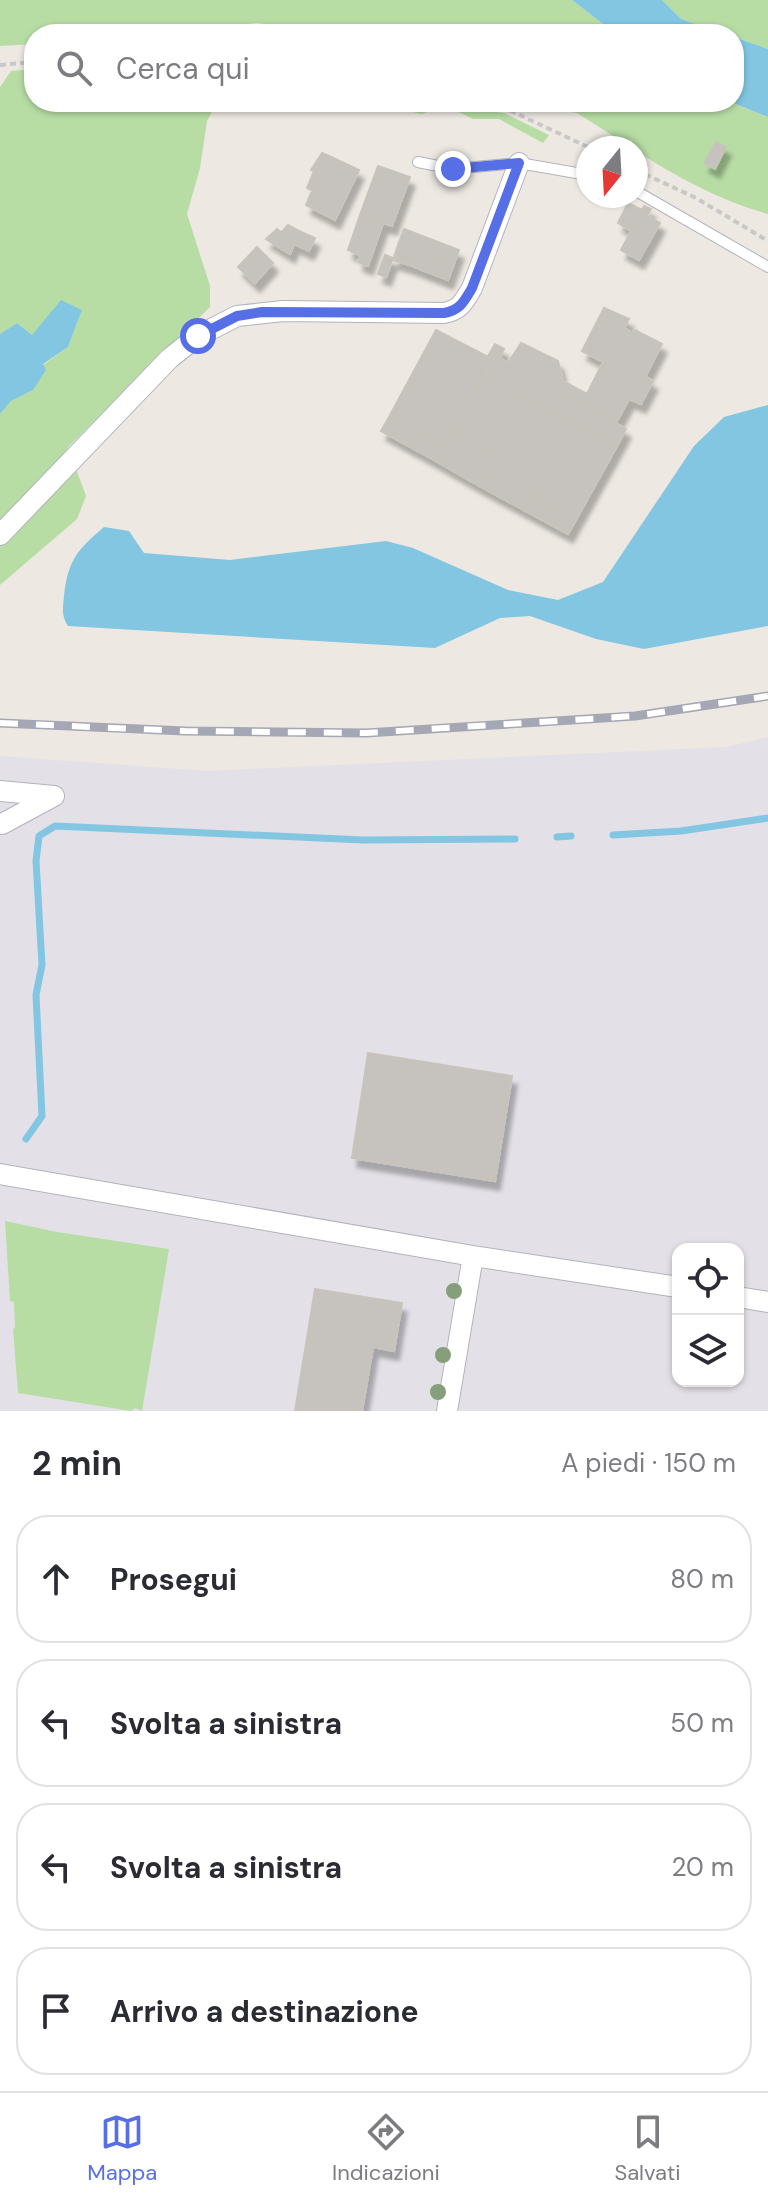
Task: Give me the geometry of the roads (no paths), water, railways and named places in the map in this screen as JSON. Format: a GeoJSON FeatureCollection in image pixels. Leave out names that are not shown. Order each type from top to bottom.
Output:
{"type":"FeatureCollection","features":[{"type":"Feature","properties":{"kind":"street"},"geometry":{"type":"LineString","coordinates":[[0,535],[170,358],[219,323],[237,316],[283,311],[455,311],[472,288],[519,163]]}},
{"type":"Feature","properties":{"kind":"street"},"geometry":{"type":"LineString","coordinates":[[0,791],[54,796],[1,822]]}},
{"type":"Feature","properties":{"kind":"street"},"geometry":{"type":"LineString","coordinates":[[0,1174],[473,1256],[672,1286]]}},
{"type":"Feature","properties":{"kind":"street"},"geometry":{"type":"LineString","coordinates":[[447,1411],[473,1256]]}},
{"type":"Feature","properties":{"kind":"street"},"geometry":{"type":"LineString","coordinates":[[744,1298],[768,1302]]}},
{"type":"Feature","properties":{"kind":"lane"},"geometry":{"type":"LineString","coordinates":[[418,162],[453,169],[519,163],[576,173]]}},
{"type":"Feature","properties":{"kind":"lane"},"geometry":{"type":"LineString","coordinates":[[648,198],[768,267]]}},
{"type":"Feature","properties":{"kind":"water"},"geometry":{"type":"Polygon","coordinates":[[[572,0],[662,0],[681,19],[696,24],[603,24],[572,0]]]}},
{"type":"Feature","properties":{"kind":"water"},"geometry":{"type":"Polygon","coordinates":[[[744,41],[768,49],[768,117],[744,107],[744,41]]]}},
{"type":"Feature","properties":{"kind":"water"},"geometry":{"type":"Polygon","coordinates":[[[61,300],[82,310],[68,347],[43,364],[46,370],[33,390],[11,401],[0,414],[0,334],[17,323],[32,335],[61,300]]]}},
{"type":"Feature","properties":{"kind":"water"},"geometry":{"type":"Polygon","coordinates":[[[768,405],[768,626],[644,649],[596,639],[530,616],[500,618],[435,648],[68,626],[64,618],[64,596],[71,564],[87,542],[104,527],[129,531],[144,553],[230,560],[386,541],[413,548],[508,590],[558,600],[603,582],[694,446],[724,417],[768,405]]]}},
{"type":"Feature","properties":{"kind":"waterway"},"geometry":{"type":"LineString","coordinates":[[613,835],[681,831],[768,818]]}},
{"type":"Feature","properties":{"kind":"waterway"},"geometry":{"type":"LineString","coordinates":[[26,1139],[42,1116],[36,995],[42,965],[36,861],[39,836],[55,826],[363,840],[515,839]]}},
{"type":"Feature","properties":{"kind":"waterway"},"geometry":{"type":"LineString","coordinates":[[557,837],[571,836]]}},
{"type":"Feature","properties":{"kind":"railway"},"geometry":{"type":"LineString","coordinates":[[0,723],[185,731],[366,733],[635,716],[768,696]]}}]}
